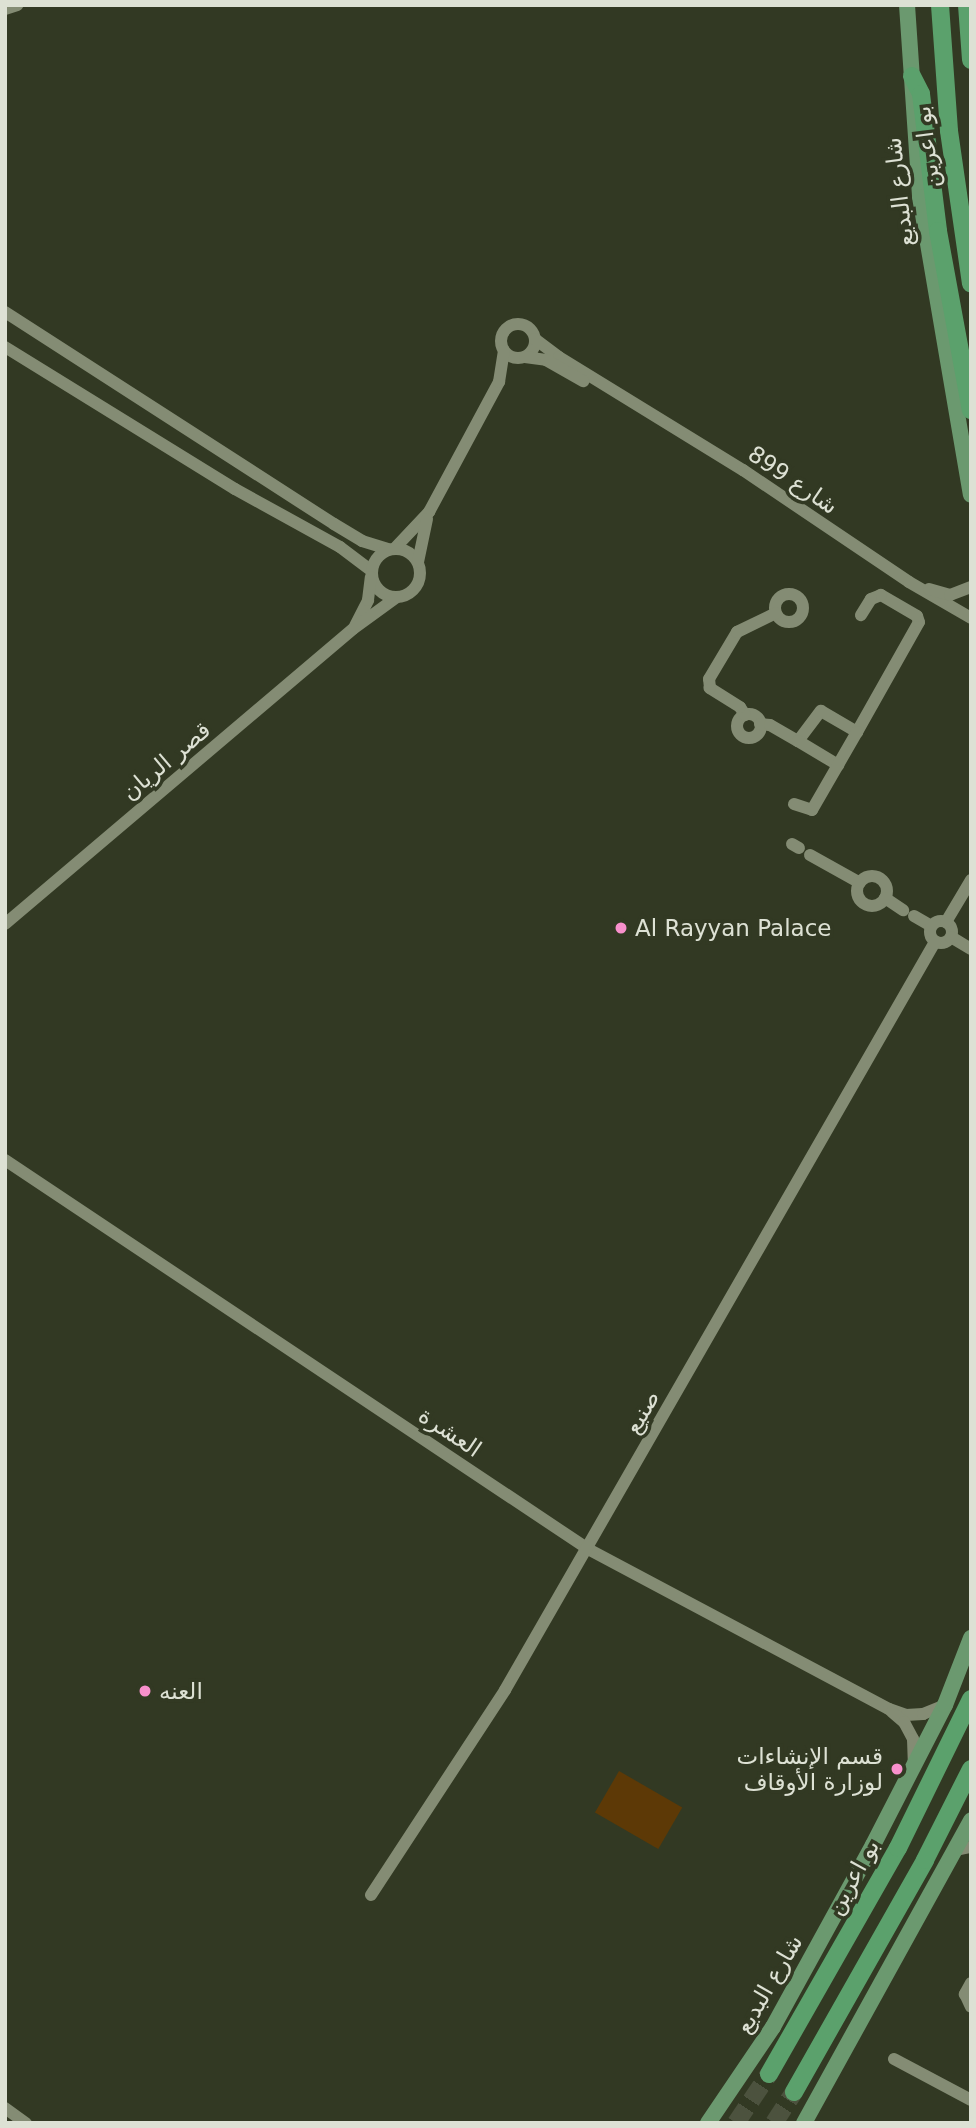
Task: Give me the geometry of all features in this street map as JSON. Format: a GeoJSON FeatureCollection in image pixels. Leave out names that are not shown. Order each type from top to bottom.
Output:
{"type":"FeatureCollection","features":[{"type":"Feature","properties":{"kind":"highway","name":"بو اعرين"},"geometry":{"type":"LineString","coordinates":[[940,5],[949,131],[971,283]]}},
{"type":"Feature","properties":{"kind":"highway"},"geometry":{"type":"LineString","coordinates":[[967,5],[971,60]]}},
{"type":"Feature","properties":{"kind":"highway"},"geometry":{"type":"LineString","coordinates":[[912,76],[921,94],[938,231],[971,410]]}},
{"type":"Feature","properties":{"kind":"highway","name":"بو اعرين"},"geometry":{"type":"LineString","coordinates":[[769,2074],[898,1848],[971,1699]]}},
{"type":"Feature","properties":{"kind":"highway"},"geometry":{"type":"LineString","coordinates":[[794,2092],[925,1860],[971,1769]]}},
{"type":"Feature","properties":{"kind":"main road","name":"شارع البديع"},"geometry":{"type":"LineString","coordinates":[[907,5],[920,197],[971,495]]}},
{"type":"Feature","properties":{"kind":"main road","name":"شارع البديع"},"geometry":{"type":"LineString","coordinates":[[708,2123],[772,2027],[914,1766],[945,1705],[971,1638]]}},
{"type":"Feature","properties":{"kind":"main road"},"geometry":{"type":"LineString","coordinates":[[804,2123],[963,1848],[971,1819]]}},
{"type":"Feature","properties":{"kind":"street"},"geometry":{"type":"LineString","coordinates":[[5,9],[17,5]]}},
{"type":"Feature","properties":{"kind":"street"},"geometry":{"type":"LineString","coordinates":[[5,312],[362,541],[409,552],[418,562]]}},
{"type":"Feature","properties":{"kind":"street"},"geometry":{"type":"LineString","coordinates":[[5,347],[224,482],[340,547],[371,572],[383,593],[397,597],[408,593],[417,585],[420,573],[418,562],[429,512],[499,382],[531,351],[535,339],[525,326],[513,325],[502,336],[504,351],[499,382]]}},
{"type":"Feature","properties":{"kind":"street","name":"شارع 899"},"geometry":{"type":"LineString","coordinates":[[535,339],[652,416],[743,470],[909,582],[971,618]]}},
{"type":"Feature","properties":{"kind":"street"},"geometry":{"type":"LineString","coordinates":[[504,351],[512,357],[524,357]]}},
{"type":"Feature","properties":{"kind":"street","name":"شارع 899"},"geometry":{"type":"LineString","coordinates":[[524,357],[546,360],[652,416]]}},
{"type":"Feature","properties":{"kind":"street"},"geometry":{"type":"LineString","coordinates":[[371,572],[379,555],[392,549],[429,512]]}},
{"type":"Feature","properties":{"kind":"street","name":"قصر الريان"},"geometry":{"type":"LineString","coordinates":[[353,629],[368,600],[371,572]]}},
{"type":"Feature","properties":{"kind":"street","name":"شارع 899"},"geometry":{"type":"LineString","coordinates":[[909,582],[950,595],[971,587]]}},
{"type":"Feature","properties":{"kind":"street"},"geometry":{"type":"LineString","coordinates":[[794,804],[812,810],[919,622],[917,617],[881,595],[871,599],[861,615]]}},
{"type":"Feature","properties":{"kind":"street","name":"قصر الريان"},"geometry":{"type":"LineString","coordinates":[[5,924],[353,629],[397,597]]}},
{"type":"Feature","properties":{"kind":"street"},"geometry":{"type":"LineString","coordinates":[[745,715],[740,707],[713,691],[709,679],[737,632],[776,613]]}},
{"type":"Feature","properties":{"kind":"street"},"geometry":{"type":"LineString","coordinates":[[798,741],[819,711],[857,732]]}},
{"type":"Feature","properties":{"kind":"street"},"geometry":{"type":"LineString","coordinates":[[745,715],[753,715],[760,724],[758,734],[744,737],[738,732],[737,724],[745,715]]}},
{"type":"Feature","properties":{"kind":"street"},"geometry":{"type":"LineString","coordinates":[[760,724],[770,724],[838,765]]}},
{"type":"Feature","properties":{"kind":"street"},"geometry":{"type":"LineString","coordinates":[[800,849],[860,883]]}},
{"type":"Feature","properties":{"kind":"street"},"geometry":{"type":"LineString","coordinates":[[869,877],[880,878],[887,887],[885,898],[874,906],[868,905],[858,896],[860,883],[869,877]]}},
{"type":"Feature","properties":{"kind":"street"},"geometry":{"type":"LineString","coordinates":[[946,922],[971,880]]}},
{"type":"Feature","properties":{"kind":"street"},"geometry":{"type":"LineString","coordinates":[[885,898],[931,926]]}},
{"type":"Feature","properties":{"kind":"street"},"geometry":{"type":"LineString","coordinates":[[938,921],[946,922],[951,929],[951,937],[943,943],[935,942],[930,935],[931,926],[938,921]]}},
{"type":"Feature","properties":{"kind":"street"},"geometry":{"type":"LineString","coordinates":[[951,937],[971,949]]}},
{"type":"Feature","properties":{"kind":"street","name":"صنيع"},"geometry":{"type":"LineString","coordinates":[[371,1895],[505,1690],[935,942]]}},
{"type":"Feature","properties":{"kind":"street","name":"العشرة"},"geometry":{"type":"LineString","coordinates":[[5,1160],[588,1549],[889,1709],[906,1715],[923,1714],[945,1705]]}},
{"type":"Feature","properties":{"kind":"street","name":"العشرة"},"geometry":{"type":"LineString","coordinates":[[889,1709],[904,1722],[913,1739],[914,1766]]}},
{"type":"Feature","properties":{"kind":"street"},"geometry":{"type":"LineString","coordinates":[[971,1983],[965,1994],[971,2007]]}},
{"type":"Feature","properties":{"kind":"street"},"geometry":{"type":"LineString","coordinates":[[894,2059],[971,2100]]}},
{"type":"Feature","properties":{"kind":"street"},"geometry":{"type":"LineString","coordinates":[[5,2108],[26,2123]]}},
{"type":"Feature","properties":{"kind":"shaded area"},"geometry":{"type":"Polygon","coordinates":[[[619,1771],[682,1808],[658,1849],[595,1813],[619,1771]]]}},
{"type":"Feature","properties":{"kind":"tunnel"},"geometry":{"type":"LineString","coordinates":[[736,2123],[769,2074]]}},
{"type":"Feature","properties":{"kind":"tunnel"},"geometry":{"type":"LineString","coordinates":[[774,2123],[794,2092]]}},
{"type":"Feature","properties":{"kind":"place","name":"Al Rayyan Palace"},"geometry":{"type":"Point","coordinates":[621,928]}},
{"type":"Feature","properties":{"kind":"place","name":"العنه"},"geometry":{"type":"Point","coordinates":[145,1691]}},
{"type":"Feature","properties":{"kind":"place","name":"قسم الإنشاءات لوزارة الأوقاف"},"geometry":{"type":"Point","coordinates":[897,1769]}}]}
